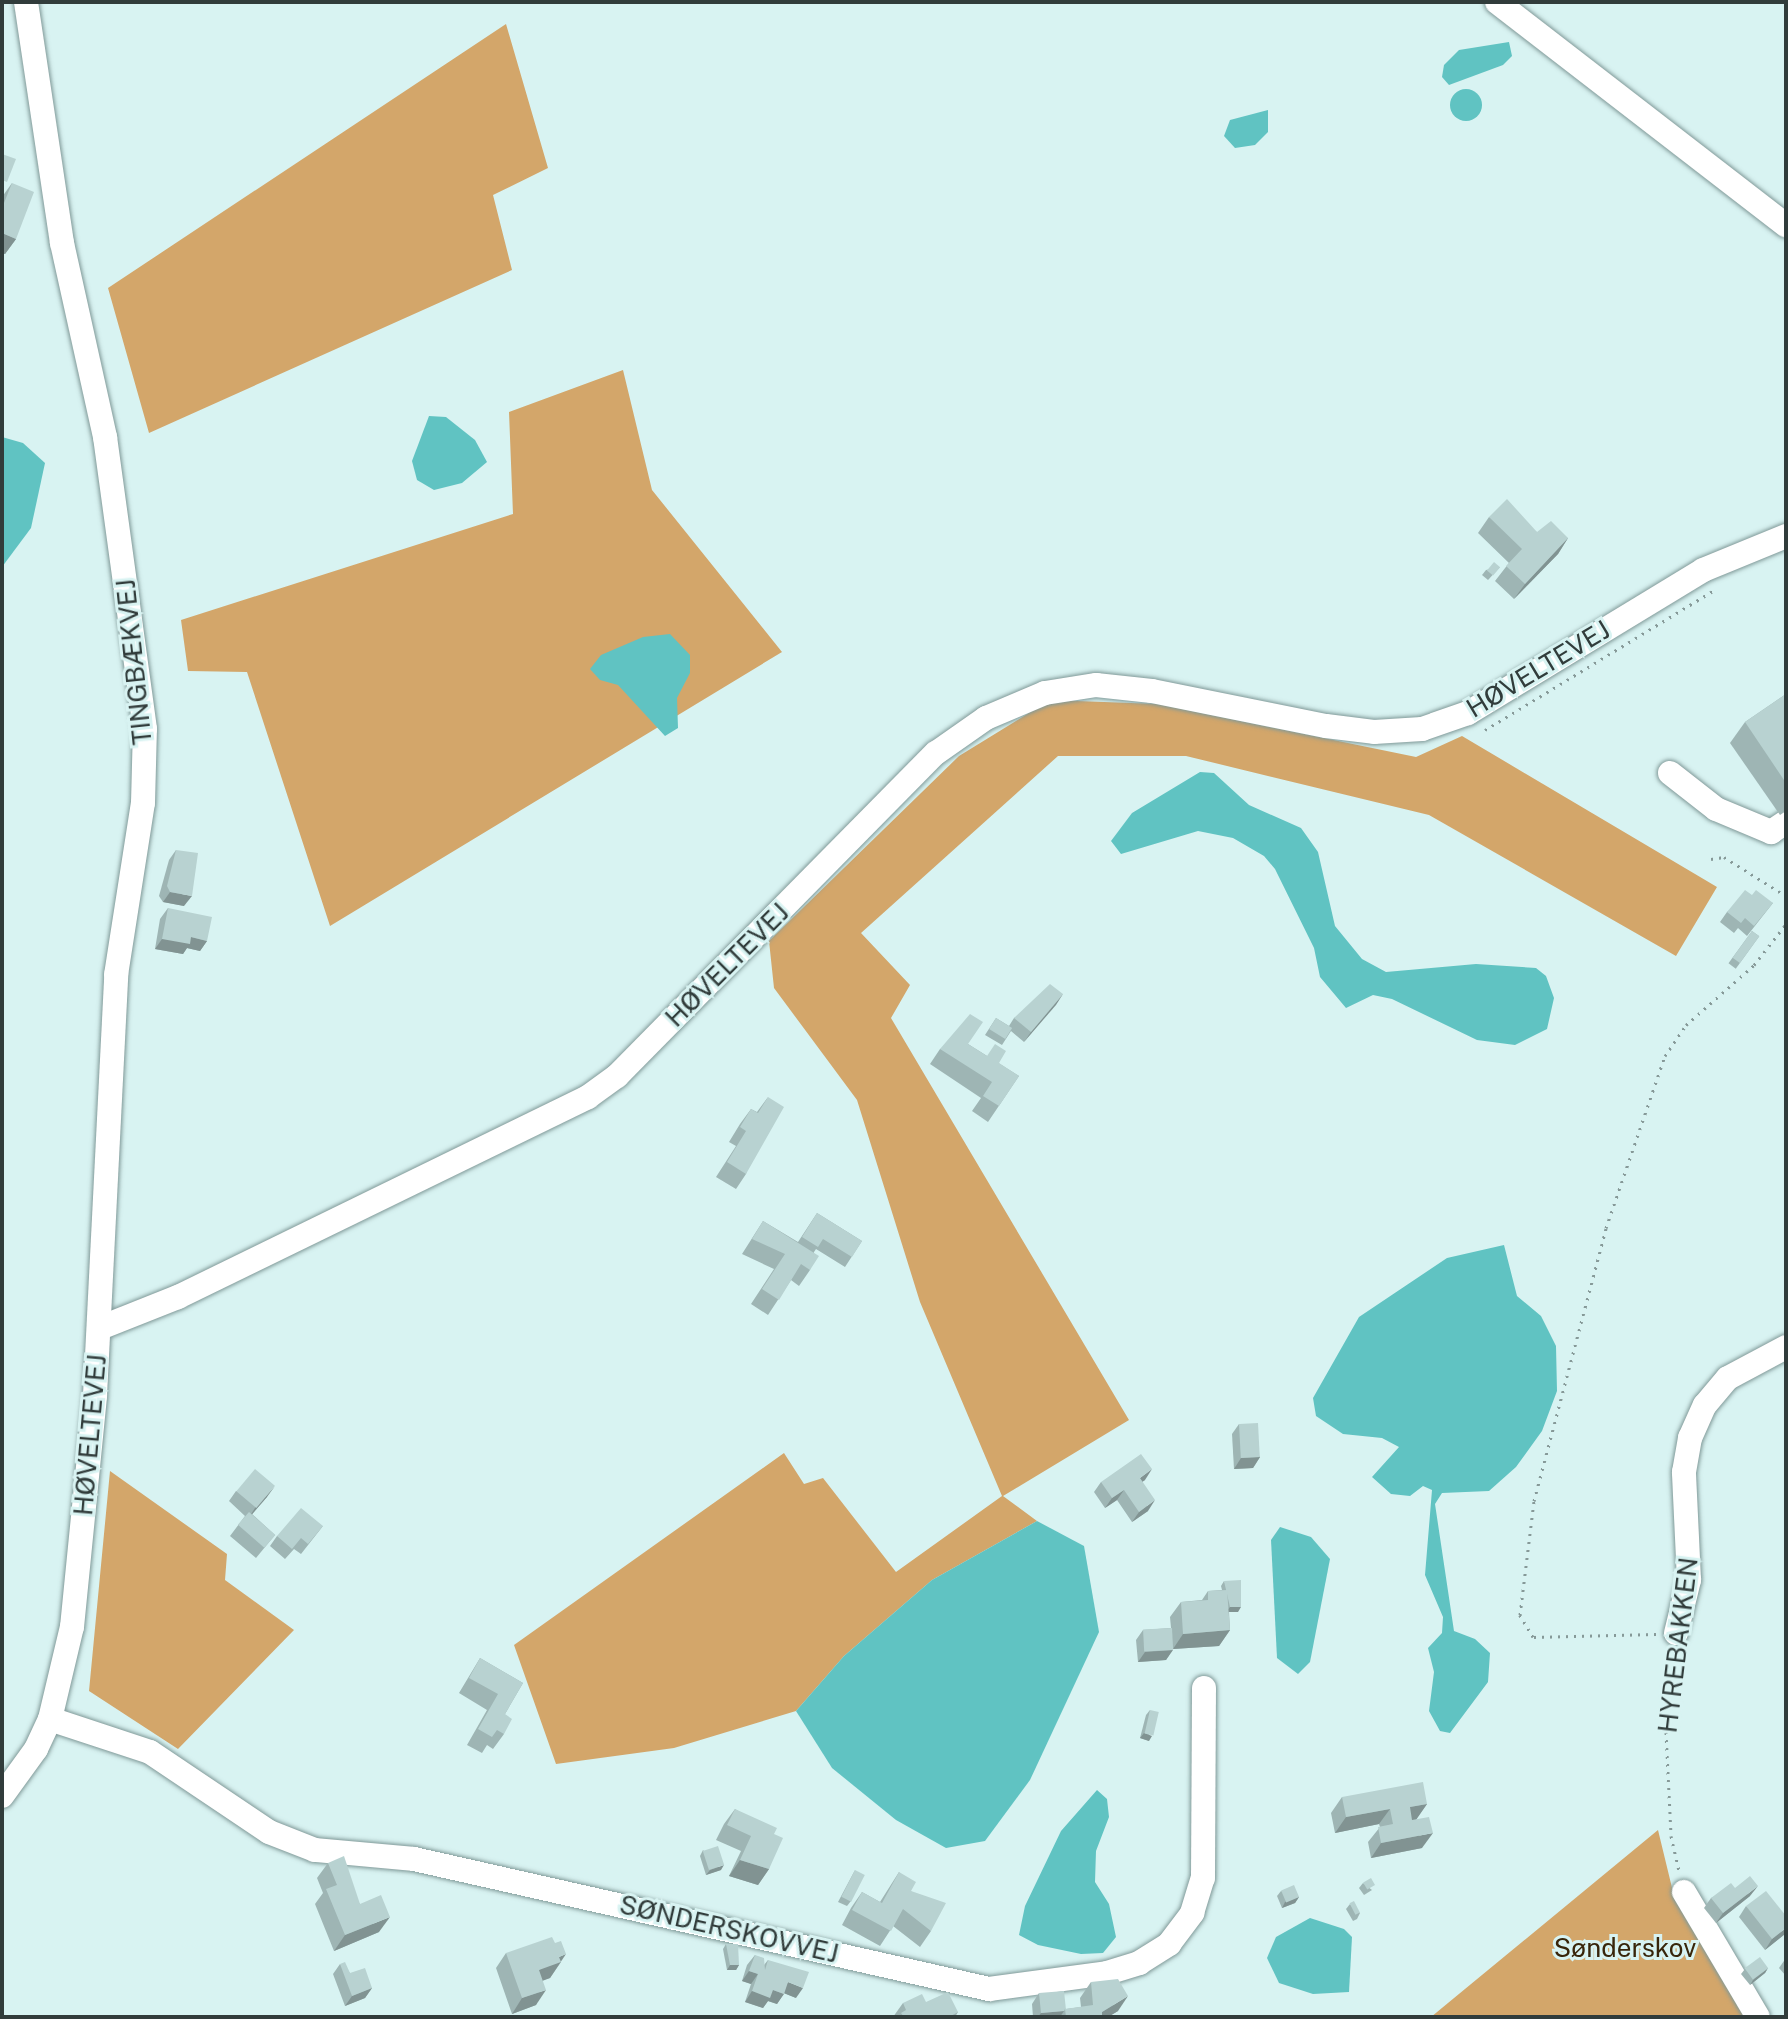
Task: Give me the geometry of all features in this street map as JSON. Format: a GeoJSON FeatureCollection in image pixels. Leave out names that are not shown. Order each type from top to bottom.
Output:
{"type":"FeatureCollection","features":[{"type":"Feature","properties":{"kind":"street","name":"TINGBÆKVEJ"},"geometry":{"type":"LineString","coordinates":[[26,2],[62,243],[105,437],[145,729],[143,803],[116,975],[100,1328]]}},
{"type":"Feature","properties":{"kind":"street"},"geometry":{"type":"LineString","coordinates":[[1497,2],[1786,225]]}},
{"type":"Feature","properties":{"kind":"street","name":"HØVELTEVEJ"},"geometry":{"type":"LineString","coordinates":[[2,1796],[36,1749],[50,1719],[72,1627],[100,1328],[207,1283],[588,1097],[617,1076],[936,753],[986,718],[1045,693],[1096,685],[1374,732],[1477,722],[1703,570],[1786,536]]}},
{"type":"Feature","properties":{"kind":"street"},"geometry":{"type":"LineString","coordinates":[[1670,773],[1716,809],[1757,827],[1771,832],[1786,822]]}},
{"type":"Feature","properties":{"kind":"street","name":"HYREBAKKEN"},"geometry":{"type":"LineString","coordinates":[[1676,1633],[1689,1580],[1684,1472],[1690,1438],[1705,1405],[1728,1378],[1786,1347]]}},
{"type":"Feature","properties":{"kind":"street","name":"SØNDERSKOVVEJ"},"geometry":{"type":"LineString","coordinates":[[50,1719],[150,1752],[269,1832],[315,1850],[414,1859],[989,1989],[1107,1973],[1139,1963],[1169,1944],[1192,1913],[1203,1878],[1204,1688]]}},
{"type":"Feature","properties":{"kind":"street"},"geometry":{"type":"LineString","coordinates":[[1684,1892],[1758,2017]]}},
{"type":"Feature","properties":{"kind":"path"},"geometry":{"type":"LineString","coordinates":[[1711,859],[1724,857],[1786,896]]}},
{"type":"Feature","properties":{"kind":"path"},"geometry":{"type":"LineString","coordinates":[[1676,1633],[1533,1637],[1520,1615],[1534,1501],[1606,1228],[1665,1056],[1686,1025],[1754,965],[1786,924]]}},
{"type":"Feature","properties":{"kind":"path","name":"HYREBAKKEN"},"geometry":{"type":"LineString","coordinates":[[1676,1633],[1666,1732],[1671,1836],[1684,1892]]}},
{"type":"Feature","properties":{"kind":"green space"},"geometry":{"type":"Polygon","coordinates":[[[506,24],[548,168],[493,195],[512,270],[149,433],[108,288],[506,24]]]}},
{"type":"Feature","properties":{"kind":"green space"},"geometry":{"type":"Polygon","coordinates":[[[623,370],[652,490],[782,652],[330,926],[247,672],[188,671],[181,620],[513,514],[509,412],[623,370]]]}},
{"type":"Feature","properties":{"kind":"green space"},"geometry":{"type":"Polygon","coordinates":[[[1050,700],[1158,704],[1416,757],[1462,736],[1717,887],[1676,956],[1429,815],[1186,756],[1058,756],[861,933],[910,985],[891,1018],[1129,1420],[1003,1496],[1037,1521],[932,1580],[844,1656],[796,1711],[674,1748],[556,1764],[514,1645],[784,1453],[804,1484],[823,1478],[896,1572],[1002,1496],[920,1302],[857,1100],[774,988],[769,941],[959,756],[1050,700]]]}},
{"type":"Feature","properties":{"kind":"green space"},"geometry":{"type":"Polygon","coordinates":[[[110,1471],[227,1554],[225,1580],[294,1630],[178,1749],[89,1691],[110,1471]]]}},
{"type":"Feature","properties":{"kind":"green space","name":"Sønderskov"},"geometry":{"type":"Polygon","coordinates":[[[1658,1830],[1674,1896],[1760,2017],[1431,2017],[1658,1830]]]}},
{"type":"Feature","properties":{"kind":"water"},"geometry":{"type":"Polygon","coordinates":[[[1509,42],[1512,56],[1503,65],[1449,85],[1442,77],[1444,65],[1459,50],[1509,42]]]}},
{"type":"Feature","properties":{"kind":"water"},"geometry":{"type":"Polygon","coordinates":[[[1466,89],[1477,94],[1482,105],[1477,116],[1466,121],[1455,116],[1450,105],[1455,94],[1466,89]]]}},
{"type":"Feature","properties":{"kind":"water"},"geometry":{"type":"Polygon","coordinates":[[[1268,110],[1268,132],[1255,145],[1235,148],[1224,136],[1230,120],[1268,110]]]}},
{"type":"Feature","properties":{"kind":"water"},"geometry":{"type":"Polygon","coordinates":[[[429,416],[446,417],[475,440],[487,462],[462,483],[434,490],[417,480],[412,461],[429,416]]]}},
{"type":"Feature","properties":{"kind":"water"},"geometry":{"type":"Polygon","coordinates":[[[2,437],[23,443],[45,463],[31,528],[2,567],[2,437]]]}},
{"type":"Feature","properties":{"kind":"water"},"geometry":{"type":"Polygon","coordinates":[[[670,634],[690,655],[690,673],[677,698],[678,728],[665,736],[618,685],[600,680],[590,669],[601,655],[643,637],[670,634]]]}},
{"type":"Feature","properties":{"kind":"water"},"geometry":{"type":"Polygon","coordinates":[[[1200,772],[1214,773],[1249,805],[1301,828],[1318,852],[1335,926],[1362,959],[1386,972],[1476,964],[1536,968],[1546,976],[1554,998],[1547,1029],[1515,1045],[1477,1040],[1392,999],[1373,995],[1346,1008],[1320,977],[1314,948],[1275,869],[1264,856],[1233,838],[1198,831],[1121,854],[1111,841],[1132,813],[1200,772]]]}},
{"type":"Feature","properties":{"kind":"water"},"geometry":{"type":"Polygon","coordinates":[[[1504,1245],[1517,1296],[1541,1316],[1556,1346],[1557,1391],[1542,1431],[1516,1467],[1489,1491],[1442,1493],[1435,1504],[1454,1631],[1475,1639],[1490,1653],[1488,1682],[1450,1733],[1440,1731],[1429,1711],[1434,1672],[1428,1648],[1442,1633],[1443,1617],[1425,1575],[1432,1490],[1423,1486],[1410,1496],[1391,1494],[1372,1477],[1399,1447],[1382,1438],[1343,1434],[1316,1416],[1313,1398],[1359,1317],[1447,1258],[1504,1245]]]}},
{"type":"Feature","properties":{"kind":"water"},"geometry":{"type":"Polygon","coordinates":[[[1037,1521],[1084,1546],[1099,1632],[1030,1780],[985,1841],[946,1848],[896,1820],[832,1768],[796,1711],[844,1656],[932,1580],[1037,1521]]]}},
{"type":"Feature","properties":{"kind":"water"},"geometry":{"type":"Polygon","coordinates":[[[1280,1527],[1311,1537],[1330,1559],[1310,1662],[1298,1674],[1277,1658],[1271,1540],[1280,1527]]]}},
{"type":"Feature","properties":{"kind":"water"},"geometry":{"type":"Polygon","coordinates":[[[1097,1790],[1107,1799],[1109,1817],[1096,1851],[1095,1882],[1109,1904],[1116,1937],[1103,1953],[1081,1954],[1038,1945],[1019,1935],[1025,1906],[1061,1831],[1097,1790]]]}},
{"type":"Feature","properties":{"kind":"water"},"geometry":{"type":"Polygon","coordinates":[[[1310,1918],[1344,1929],[1352,1937],[1349,1992],[1313,1994],[1279,1983],[1267,1958],[1276,1937],[1310,1918]]]}},
{"type":"Feature","properties":{"kind":"building"},"geometry":{"type":"Polygon","coordinates":[[[2,154],[16,159],[7,182],[2,180],[2,154]]]}},
{"type":"Feature","properties":{"kind":"building"},"geometry":{"type":"Polygon","coordinates":[[[12,183],[34,192],[16,239],[2,233],[2,208],[12,183]]]}},
{"type":"Feature","properties":{"kind":"building"},"geometry":{"type":"Polygon","coordinates":[[[1507,499],[1537,532],[1551,521],[1568,538],[1525,584],[1506,566],[1522,549],[1489,517],[1507,499]]]}},
{"type":"Feature","properties":{"kind":"building"},"geometry":{"type":"Polygon","coordinates":[[[1494,562],[1500,567],[1493,576],[1487,570],[1494,562]]]}},
{"type":"Feature","properties":{"kind":"building"},"geometry":{"type":"Polygon","coordinates":[[[1786,694],[1786,783],[1745,722],[1786,694]]]}},
{"type":"Feature","properties":{"kind":"building"},"geometry":{"type":"Polygon","coordinates":[[[176,850],[198,853],[192,896],[170,892],[167,886],[176,850]]]}},
{"type":"Feature","properties":{"kind":"building"},"geometry":{"type":"Polygon","coordinates":[[[1745,890],[1752,895],[1756,890],[1773,903],[1754,926],[1745,918],[1741,923],[1727,912],[1745,890]]]}},
{"type":"Feature","properties":{"kind":"building"},"geometry":{"type":"Polygon","coordinates":[[[168,908],[212,917],[207,941],[191,937],[190,944],[162,939],[168,908]]]}},
{"type":"Feature","properties":{"kind":"building"},"geometry":{"type":"Polygon","coordinates":[[[1752,931],[1759,936],[1740,963],[1733,958],[1752,931]]]}},
{"type":"Feature","properties":{"kind":"building"},"geometry":{"type":"Polygon","coordinates":[[[1050,984],[1063,994],[1031,1032],[1014,1018],[1050,984]]]}},
{"type":"Feature","properties":{"kind":"building"},"geometry":{"type":"Polygon","coordinates":[[[970,1014],[983,1022],[968,1044],[987,1056],[995,1044],[1006,1051],[999,1063],[1019,1076],[999,1106],[983,1096],[992,1082],[940,1049],[970,1014]]]}},
{"type":"Feature","properties":{"kind":"building"},"geometry":{"type":"Polygon","coordinates":[[[996,1018],[1012,1028],[1005,1039],[989,1029],[996,1018]]]}},
{"type":"Feature","properties":{"kind":"building"},"geometry":{"type":"Polygon","coordinates":[[[768,1097],[784,1107],[746,1174],[727,1162],[746,1131],[740,1127],[751,1109],[758,1113],[768,1097]]]}},
{"type":"Feature","properties":{"kind":"building"},"geometry":{"type":"Polygon","coordinates":[[[817,1213],[862,1241],[852,1257],[823,1239],[818,1247],[802,1237],[817,1213]]]}},
{"type":"Feature","properties":{"kind":"building"},"geometry":{"type":"Polygon","coordinates":[[[763,1221],[819,1256],[810,1270],[801,1264],[779,1300],[762,1289],[785,1254],[752,1239],[763,1221]]]}},
{"type":"Feature","properties":{"kind":"building"},"geometry":{"type":"Polygon","coordinates":[[[1258,1423],[1260,1457],[1241,1458],[1239,1424],[1258,1423]]]}},
{"type":"Feature","properties":{"kind":"building"},"geometry":{"type":"Polygon","coordinates":[[[1141,1454],[1152,1469],[1140,1478],[1155,1500],[1139,1512],[1124,1490],[1112,1498],[1101,1482],[1141,1454]]]}},
{"type":"Feature","properties":{"kind":"building"},"geometry":{"type":"Polygon","coordinates":[[[255,1469],[275,1486],[256,1508],[236,1491],[255,1469]]]}},
{"type":"Feature","properties":{"kind":"building"},"geometry":{"type":"Polygon","coordinates":[[[301,1508],[323,1526],[308,1544],[301,1538],[292,1549],[277,1536],[301,1508]]]}},
{"type":"Feature","properties":{"kind":"building"},"geometry":{"type":"Polygon","coordinates":[[[249,1512],[275,1535],[264,1548],[238,1525],[249,1512]]]}},
{"type":"Feature","properties":{"kind":"building"},"geometry":{"type":"Polygon","coordinates":[[[1241,1580],[1241,1607],[1230,1607],[1224,1581],[1241,1580]]]}},
{"type":"Feature","properties":{"kind":"building"},"geometry":{"type":"Polygon","coordinates":[[[1227,1590],[1230,1630],[1183,1634],[1181,1602],[1208,1600],[1208,1591],[1227,1590]]]}},
{"type":"Feature","properties":{"kind":"building"},"geometry":{"type":"Polygon","coordinates":[[[1172,1628],[1173,1650],[1144,1651],[1143,1630],[1172,1628]]]}},
{"type":"Feature","properties":{"kind":"building"},"geometry":{"type":"Polygon","coordinates":[[[480,1658],[523,1683],[505,1714],[512,1719],[504,1734],[497,1730],[492,1737],[478,1729],[498,1694],[469,1678],[480,1658]]]}},
{"type":"Feature","properties":{"kind":"building"},"geometry":{"type":"Polygon","coordinates":[[[1150,1710],[1159,1712],[1153,1735],[1145,1733],[1150,1710]]]}},
{"type":"Feature","properties":{"kind":"building"},"geometry":{"type":"Polygon","coordinates":[[[1423,1782],[1427,1804],[1410,1807],[1412,1820],[1429,1817],[1433,1833],[1381,1843],[1378,1827],[1393,1824],[1390,1809],[1346,1817],[1342,1797],[1423,1782]]]}},
{"type":"Feature","properties":{"kind":"building"},"geometry":{"type":"Polygon","coordinates":[[[735,1809],[777,1828],[774,1834],[783,1838],[769,1869],[740,1860],[751,1836],[727,1825],[735,1809]]]}},
{"type":"Feature","properties":{"kind":"building"},"geometry":{"type":"Polygon","coordinates":[[[718,1846],[724,1865],[709,1870],[703,1851],[718,1846]]]}},
{"type":"Feature","properties":{"kind":"building"},"geometry":{"type":"Polygon","coordinates":[[[344,1856],[360,1904],[381,1895],[390,1917],[345,1935],[326,1889],[337,1885],[328,1863],[344,1856]]]}},
{"type":"Feature","properties":{"kind":"building"},"geometry":{"type":"Polygon","coordinates":[[[855,1870],[865,1875],[851,1902],[841,1897],[855,1870]]]}},
{"type":"Feature","properties":{"kind":"building"},"geometry":{"type":"Polygon","coordinates":[[[899,1872],[916,1882],[911,1891],[946,1903],[931,1931],[903,1909],[891,1931],[852,1910],[862,1892],[882,1903],[899,1872]]]}},
{"type":"Feature","properties":{"kind":"building"},"geometry":{"type":"Polygon","coordinates":[[[1750,1876],[1758,1886],[1723,1913],[1711,1898],[1731,1883],[1735,1888],[1750,1876]]]}},
{"type":"Feature","properties":{"kind":"building"},"geometry":{"type":"Polygon","coordinates":[[[1371,1878],[1375,1885],[1367,1889],[1363,1883],[1371,1878]]]}},
{"type":"Feature","properties":{"kind":"building"},"geometry":{"type":"Polygon","coordinates":[[[1294,1885],[1299,1897],[1286,1902],[1281,1890],[1294,1885]]]}},
{"type":"Feature","properties":{"kind":"building"},"geometry":{"type":"Polygon","coordinates":[[[1766,1891],[1786,1916],[1786,1928],[1772,1939],[1746,1906],[1766,1891]]]}},
{"type":"Feature","properties":{"kind":"building"},"geometry":{"type":"Polygon","coordinates":[[[1354,1901],[1360,1913],[1355,1915],[1350,1903],[1354,1901]]]}},
{"type":"Feature","properties":{"kind":"building"},"geometry":{"type":"Polygon","coordinates":[[[552,1937],[555,1943],[561,1941],[566,1954],[559,1957],[561,1962],[539,1970],[546,1990],[522,1998],[506,1953],[552,1937]]]}},
{"type":"Feature","properties":{"kind":"building"},"geometry":{"type":"Polygon","coordinates":[[[726,1944],[738,1944],[739,1965],[730,1965],[726,1944]]]}},
{"type":"Feature","properties":{"kind":"building"},"geometry":{"type":"Polygon","coordinates":[[[755,1955],[764,1958],[765,1970],[768,1960],[809,1972],[803,1988],[788,1982],[784,1994],[773,1990],[770,1998],[752,1991],[758,1974],[749,1971],[755,1955]]]}},
{"type":"Feature","properties":{"kind":"building"},"geometry":{"type":"Polygon","coordinates":[[[1760,1957],[1768,1968],[1753,1979],[1745,1968],[1760,1957]]]}},
{"type":"Feature","properties":{"kind":"building"},"geometry":{"type":"Polygon","coordinates":[[[345,1962],[350,1973],[365,1968],[372,1988],[352,1996],[340,1964],[345,1962]]]}},
{"type":"Feature","properties":{"kind":"building"},"geometry":{"type":"Polygon","coordinates":[[[1118,1979],[1128,1996],[1102,2012],[1102,2017],[1066,2017],[1065,2009],[1093,2005],[1091,1982],[1118,1979]]]}},
{"type":"Feature","properties":{"kind":"building"},"geometry":{"type":"Polygon","coordinates":[[[1064,1991],[1066,2010],[1041,2013],[1039,1993],[1064,1991]]]}},
{"type":"Feature","properties":{"kind":"building"},"geometry":{"type":"Polygon","coordinates":[[[948,1992],[958,2012],[949,2017],[904,2017],[901,2013],[906,2010],[903,2003],[922,1994],[926,2002],[948,1992]]]}}]}
